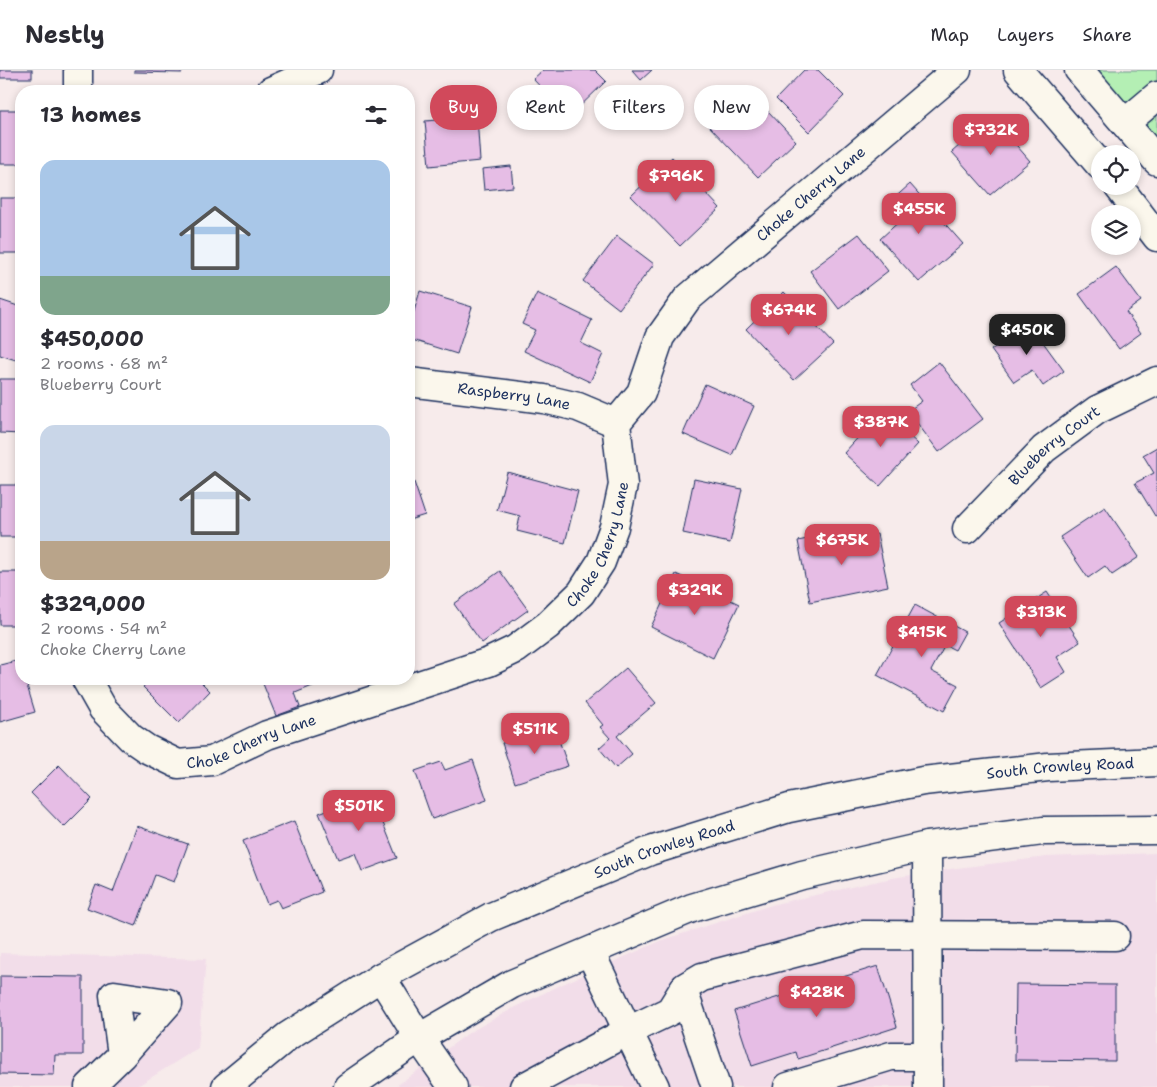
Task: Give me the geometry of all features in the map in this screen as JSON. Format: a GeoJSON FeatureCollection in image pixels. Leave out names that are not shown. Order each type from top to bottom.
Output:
{"type":"FeatureCollection","features":[{"type":"Feature","properties":{"kind":"street"},"geometry":{"type":"LineString","coordinates":[[78,70],[78,85]]}},
{"type":"Feature","properties":{"kind":"street"},"geometry":{"type":"LineString","coordinates":[[284,85],[318,70]]}},
{"type":"Feature","properties":{"kind":"street","name":"Choke Cherry Lane"},"geometry":{"type":"LineString","coordinates":[[89,685],[102,709],[131,738],[147,749],[178,764],[212,762],[267,735],[489,662],[516,650],[548,625],[581,594],[601,562],[614,527],[623,485],[616,423],[641,394],[660,337],[687,299],[956,70]]}},
{"type":"Feature","properties":{"kind":"street"},"geometry":{"type":"LineString","coordinates":[[1018,70],[1091,155]]}},
{"type":"Feature","properties":{"kind":"street"},"geometry":{"type":"LineString","coordinates":[[1079,70],[1157,161]]}},
{"type":"Feature","properties":{"kind":"street"},"geometry":{"type":"LineString","coordinates":[[1125,123],[1157,96]]}},
{"type":"Feature","properties":{"kind":"street"},"geometry":{"type":"LineString","coordinates":[[1125,195],[1157,237]]}},
{"type":"Feature","properties":{"kind":"street","name":"Blueberry Court"},"geometry":{"type":"LineString","coordinates":[[967,529],[1044,449],[1097,410],[1157,381]]}},
{"type":"Feature","properties":{"kind":"street","name":"Raspberry Lane"},"geometry":{"type":"LineString","coordinates":[[415,383],[544,400],[578,407],[616,423]]}},
{"type":"Feature","properties":{"kind":"street","name":"South Crowley Road"},"geometry":{"type":"LineString","coordinates":[[226,1087],[288,1036],[381,977],[491,917],[650,851],[789,808],[922,781],[1048,767],[1157,762]]}},
{"type":"Feature","properties":{"kind":"street"},"geometry":{"type":"LineString","coordinates":[[348,1087],[419,1038],[512,984],[692,908],[802,875],[927,846],[1043,831],[1157,830]]}},
{"type":"Feature","properties":{"kind":"street"},"geometry":{"type":"LineString","coordinates":[[927,846],[928,1087]]}},
{"type":"Feature","properties":{"kind":"street"},"geometry":{"type":"LineString","coordinates":[[524,1087],[628,1031],[670,1011],[683,990],[702,977],[864,935],[928,937],[1114,936]]}},
{"type":"Feature","properties":{"kind":"street"},"geometry":{"type":"LineString","coordinates":[[590,952],[655,1087]]}},
{"type":"Feature","properties":{"kind":"street"},"geometry":{"type":"LineString","coordinates":[[381,977],[419,1038],[453,1087]]}},
{"type":"Feature","properties":{"kind":"street"},"geometry":{"type":"LineString","coordinates":[[683,990],[716,1087]]}},
{"type":"Feature","properties":{"kind":"street"},"geometry":{"type":"LineString","coordinates":[[89,1087],[122,1055]]}},
{"type":"Feature","properties":{"kind":"street"},"geometry":{"type":"LineString","coordinates":[[788,1087],[891,1056],[928,1056]]}},
{"type":"Feature","properties":{"kind":"shaded area"},"geometry":{"type":"Polygon","coordinates":[[[1157,853],[1157,1087],[395,1087],[470,1032],[519,1005],[663,940],[775,904],[892,878],[957,868],[1046,857],[1157,853]]]}},
{"type":"Feature","properties":{"kind":"shaded area"},"geometry":{"type":"Polygon","coordinates":[[[0,953],[206,959],[198,1048],[136,1087],[0,1087],[0,953]]]}},
{"type":"Feature","properties":{"kind":"green space"},"geometry":{"type":"Polygon","coordinates":[[[1095,70],[1157,70],[1157,141],[1095,70]]]}},
{"type":"Feature","properties":{"kind":"building"},"geometry":{"type":"Polygon","coordinates":[[[0,70],[32,70],[32,78],[0,78],[0,70]]]}},
{"type":"Feature","properties":{"kind":"building"},"geometry":{"type":"Polygon","coordinates":[[[134,70],[182,70],[182,73],[134,72],[134,70]]]}},
{"type":"Feature","properties":{"kind":"building"},"geometry":{"type":"Polygon","coordinates":[[[543,70],[595,70],[606,81],[602,85],[594,85],[594,93],[584,102],[584,85],[539,85],[533,79],[543,70]]]}},
{"type":"Feature","properties":{"kind":"building"},"geometry":{"type":"Polygon","coordinates":[[[632,70],[652,70],[641,80],[632,70]]]}},
{"type":"Feature","properties":{"kind":"building"},"geometry":{"type":"Polygon","coordinates":[[[804,70],[818,70],[844,96],[809,132],[776,99],[804,70]]]}},
{"type":"Feature","properties":{"kind":"building"},"geometry":{"type":"Polygon","coordinates":[[[0,110],[15,110],[15,164],[0,164],[0,110]]]}},
{"type":"Feature","properties":{"kind":"building"},"geometry":{"type":"Polygon","coordinates":[[[769,112],[796,141],[758,177],[713,130],[769,130],[769,112]]]}},
{"type":"Feature","properties":{"kind":"building"},"geometry":{"type":"Polygon","coordinates":[[[992,117],[1030,161],[990,195],[952,152],[992,117]]]}},
{"type":"Feature","properties":{"kind":"building"},"geometry":{"type":"Polygon","coordinates":[[[425,121],[430,121],[430,130],[478,130],[480,161],[429,166],[425,121]]]}},
{"type":"Feature","properties":{"kind":"building"},"geometry":{"type":"Polygon","coordinates":[[[672,157],[720,208],[680,246],[631,196],[672,157]]]}},
{"type":"Feature","properties":{"kind":"building"},"geometry":{"type":"Polygon","coordinates":[[[511,166],[513,187],[484,190],[482,169],[511,166]]]}},
{"type":"Feature","properties":{"kind":"building"},"geometry":{"type":"Polygon","coordinates":[[[910,184],[963,244],[919,282],[880,239],[904,217],[890,202],[910,184]]]}},
{"type":"Feature","properties":{"kind":"building"},"geometry":{"type":"Polygon","coordinates":[[[0,198],[15,198],[15,253],[0,253],[0,198]]]}},
{"type":"Feature","properties":{"kind":"building"},"geometry":{"type":"Polygon","coordinates":[[[859,234],[888,271],[839,309],[810,271],[859,234]]]}},
{"type":"Feature","properties":{"kind":"building"},"geometry":{"type":"Polygon","coordinates":[[[617,236],[654,264],[619,309],[583,281],[617,236]]]}},
{"type":"Feature","properties":{"kind":"building"},"geometry":{"type":"Polygon","coordinates":[[[1116,267],[1141,301],[1126,312],[1141,333],[1119,349],[1079,294],[1116,267]]]}},
{"type":"Feature","properties":{"kind":"building"},"geometry":{"type":"Polygon","coordinates":[[[420,291],[472,307],[457,354],[415,341],[415,308],[420,291]]]}},
{"type":"Feature","properties":{"kind":"building"},"geometry":{"type":"Polygon","coordinates":[[[784,292],[833,344],[794,380],[746,329],[784,292]]]}},
{"type":"Feature","properties":{"kind":"building"},"geometry":{"type":"Polygon","coordinates":[[[537,293],[592,320],[581,343],[603,354],[590,382],[524,351],[535,330],[522,324],[537,293]]]}},
{"type":"Feature","properties":{"kind":"building"},"geometry":{"type":"Polygon","coordinates":[[[0,300],[15,305],[15,360],[0,355],[0,300]]]}},
{"type":"Feature","properties":{"kind":"building"},"geometry":{"type":"Polygon","coordinates":[[[1029,323],[1064,371],[1043,386],[1032,370],[1014,382],[991,350],[1029,323]]]}},
{"type":"Feature","properties":{"kind":"building"},"geometry":{"type":"Polygon","coordinates":[[[939,362],[983,419],[939,452],[908,411],[922,401],[910,385],[939,362]]]}},
{"type":"Feature","properties":{"kind":"building"},"geometry":{"type":"Polygon","coordinates":[[[0,379],[15,379],[15,434],[0,433],[0,379]]]}},
{"type":"Feature","properties":{"kind":"building"},"geometry":{"type":"Polygon","coordinates":[[[705,384],[754,406],[732,455],[683,434],[705,384]]]}},
{"type":"Feature","properties":{"kind":"building"},"geometry":{"type":"Polygon","coordinates":[[[882,411],[918,444],[880,486],[844,453],[882,411]]]}},
{"type":"Feature","properties":{"kind":"building"},"geometry":{"type":"Polygon","coordinates":[[[1157,447],[1157,515],[1155,516],[1135,483],[1154,473],[1143,455],[1157,447]]]}},
{"type":"Feature","properties":{"kind":"building"},"geometry":{"type":"Polygon","coordinates":[[[507,472],[578,491],[565,543],[517,531],[520,516],[497,510],[507,472]]]}},
{"type":"Feature","properties":{"kind":"building"},"geometry":{"type":"Polygon","coordinates":[[[694,479],[742,489],[730,543],[683,533],[694,479]]]}},
{"type":"Feature","properties":{"kind":"building"},"geometry":{"type":"Polygon","coordinates":[[[0,485],[15,485],[15,537],[0,537],[0,485]]]}},
{"type":"Feature","properties":{"kind":"building"},"geometry":{"type":"Polygon","coordinates":[[[415,485],[425,515],[415,518],[415,485]]]}},
{"type":"Feature","properties":{"kind":"building"},"geometry":{"type":"Polygon","coordinates":[[[1105,507],[1139,557],[1112,575],[1105,566],[1088,578],[1060,537],[1105,507]]]}},
{"type":"Feature","properties":{"kind":"building"},"geometry":{"type":"Polygon","coordinates":[[[839,532],[841,542],[877,534],[888,586],[810,602],[798,541],[839,532]]]}},
{"type":"Feature","properties":{"kind":"building"},"geometry":{"type":"Polygon","coordinates":[[[500,571],[528,610],[482,643],[454,604],[500,571]]]}},
{"type":"Feature","properties":{"kind":"building"},"geometry":{"type":"Polygon","coordinates":[[[0,572],[15,572],[15,625],[0,625],[0,572]]]}},
{"type":"Feature","properties":{"kind":"building"},"geometry":{"type":"Polygon","coordinates":[[[676,574],[739,604],[713,658],[651,627],[676,574]]]}},
{"type":"Feature","properties":{"kind":"building"},"geometry":{"type":"Polygon","coordinates":[[[1047,592],[1080,642],[1057,657],[1066,672],[1041,688],[999,623],[1047,592]]]}},
{"type":"Feature","properties":{"kind":"building"},"geometry":{"type":"Polygon","coordinates":[[[915,605],[965,632],[955,650],[945,645],[931,671],[958,685],[944,711],[877,675],[915,605]]]}},
{"type":"Feature","properties":{"kind":"building"},"geometry":{"type":"Polygon","coordinates":[[[15,661],[15,685],[27,685],[35,712],[0,722],[0,665],[15,661]]]}},
{"type":"Feature","properties":{"kind":"building"},"geometry":{"type":"Polygon","coordinates":[[[626,668],[656,703],[617,736],[632,754],[616,768],[599,748],[610,738],[600,727],[603,725],[585,703],[626,668]]]}},
{"type":"Feature","properties":{"kind":"building"},"geometry":{"type":"Polygon","coordinates":[[[145,685],[204,685],[210,691],[179,723],[143,687],[145,685]]]}},
{"type":"Feature","properties":{"kind":"building"},"geometry":{"type":"Polygon","coordinates":[[[263,685],[315,685],[295,693],[300,707],[276,716],[263,685]]]}},
{"type":"Feature","properties":{"kind":"building"},"geometry":{"type":"Polygon","coordinates":[[[554,726],[568,766],[515,783],[502,743],[554,726]]]}},
{"type":"Feature","properties":{"kind":"building"},"geometry":{"type":"Polygon","coordinates":[[[473,760],[487,800],[432,819],[415,771],[441,762],[445,770],[473,760]]]}},
{"type":"Feature","properties":{"kind":"building"},"geometry":{"type":"Polygon","coordinates":[[[59,765],[92,799],[64,827],[31,793],[59,765]]]}},
{"type":"Feature","properties":{"kind":"building"},"geometry":{"type":"Polygon","coordinates":[[[371,793],[397,858],[362,871],[355,853],[338,859],[319,813],[371,793]]]}},
{"type":"Feature","properties":{"kind":"building"},"geometry":{"type":"Polygon","coordinates":[[[294,821],[322,892],[281,908],[277,900],[267,904],[243,841],[294,821]]]}},
{"type":"Feature","properties":{"kind":"building"},"geometry":{"type":"Polygon","coordinates":[[[137,826],[188,844],[174,882],[155,875],[136,926],[87,908],[96,885],[113,892],[137,826]]]}},
{"type":"Feature","properties":{"kind":"building"},"geometry":{"type":"Polygon","coordinates":[[[878,966],[897,1027],[798,1059],[796,1052],[752,1066],[734,1011],[878,966]]]}},
{"type":"Feature","properties":{"kind":"building"},"geometry":{"type":"Polygon","coordinates":[[[0,976],[83,977],[83,1055],[55,1055],[54,1075],[0,1074],[0,976]]]}},
{"type":"Feature","properties":{"kind":"building"},"geometry":{"type":"Polygon","coordinates":[[[1016,984],[1115,985],[1115,1061],[1015,1060],[1016,984]]]}}]}
